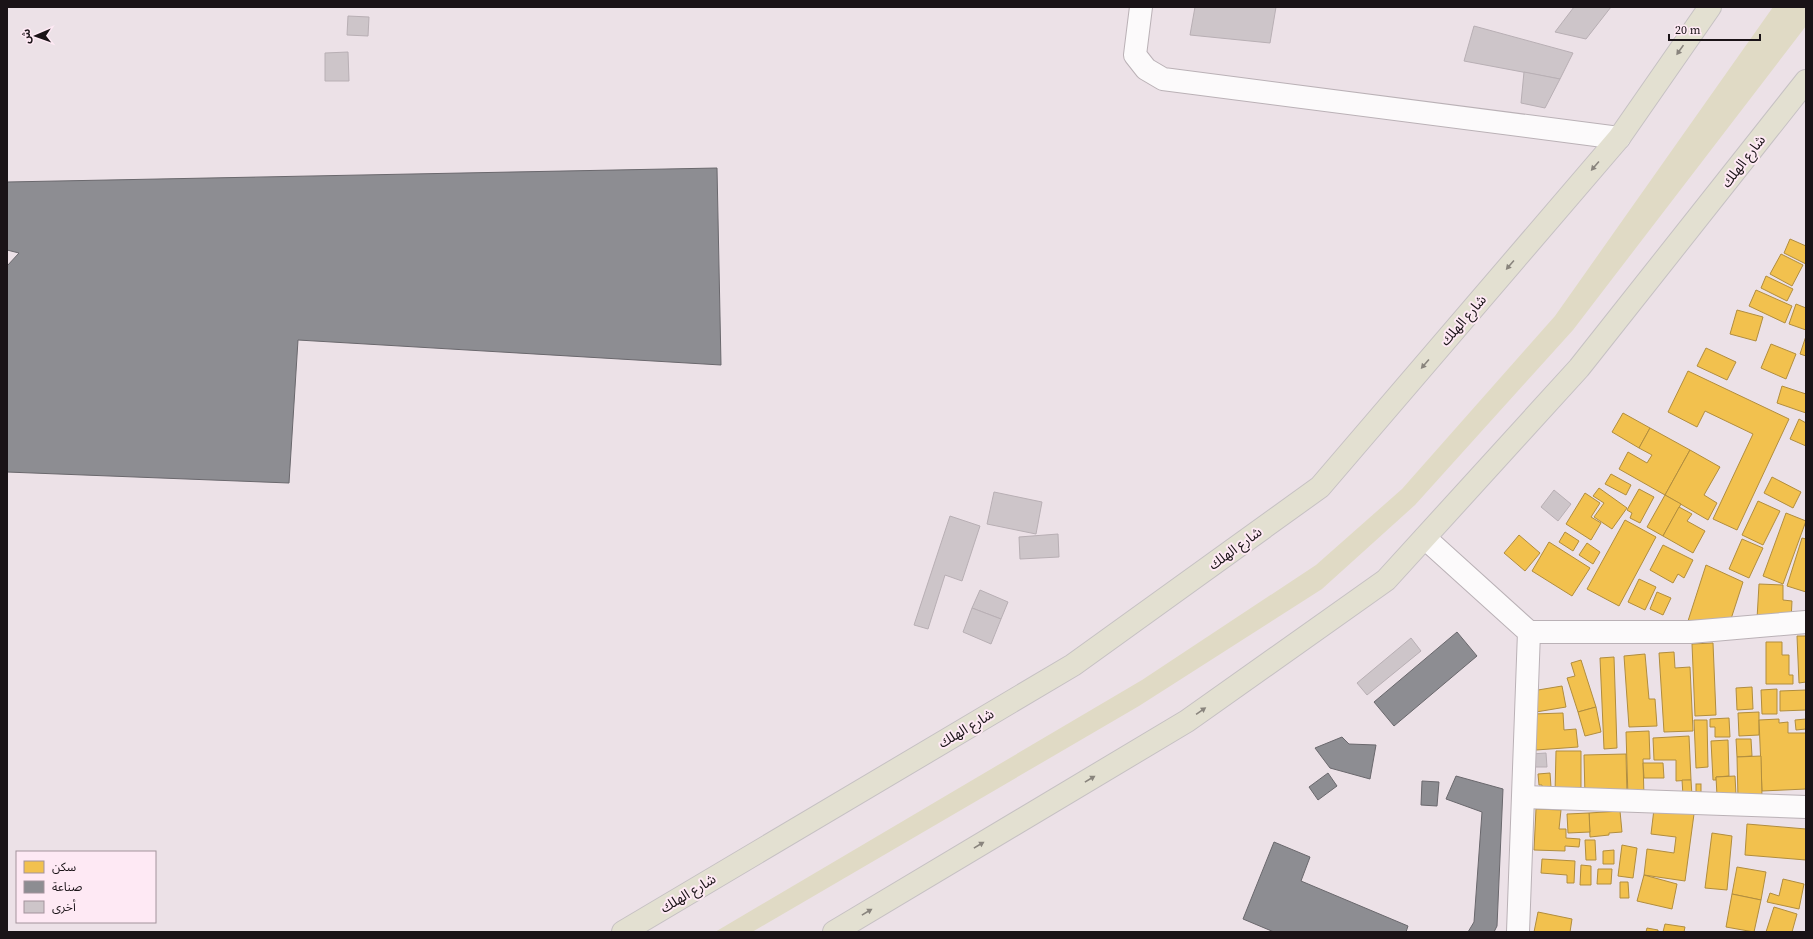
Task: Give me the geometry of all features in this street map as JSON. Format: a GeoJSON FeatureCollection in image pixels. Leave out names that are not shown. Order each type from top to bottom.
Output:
{"type":"FeatureCollection","features":[{"type":"Feature","properties":{"kind":"highway","name":"شارع الهلك"},"geometry":{"type":"LineString","coordinates":[[623,932],[1073,665],[1320,487],[1619,138],[1710,7]]}},
{"type":"Feature","properties":{"kind":"highway","name":"شارع الهلك"},"geometry":{"type":"LineString","coordinates":[[834,932],[1187,721],[1386,580],[1579,368],[1806,82]]}},
{"type":"Feature","properties":{"kind":"street"},"geometry":{"type":"LineString","coordinates":[[1141,7],[1135,55],[1146,69],[1163,79],[1619,138]]}},
{"type":"Feature","properties":{"kind":"street"},"geometry":{"type":"LineString","coordinates":[[1425,538],[1529,632],[1690,632],[1806,622]]}},
{"type":"Feature","properties":{"kind":"street"},"geometry":{"type":"LineString","coordinates":[[1518,932],[1529,632]]}},
{"type":"Feature","properties":{"kind":"street"},"geometry":{"type":"LineString","coordinates":[[1524,797],[1806,807]]}},
{"type":"Feature","properties":{"kind":"shaded area"},"geometry":{"type":"Polygon","coordinates":[[[1773,7],[1806,7],[1806,26],[1573,330],[1415,505],[1322,589],[1139,706],[752,932],[715,932],[1142,680],[1316,565],[1402,489],[1555,316],[1773,7]]]}},
{"type":"Feature","properties":{"kind":"building: سكن"},"geometry":{"type":"Polygon","coordinates":[[[1790,239],[1806,246],[1806,264],[1784,253],[1790,239]]]}},
{"type":"Feature","properties":{"kind":"building: سكن"},"geometry":{"type":"Polygon","coordinates":[[[1781,254],[1803,265],[1792,286],[1770,274],[1781,254]]]}},
{"type":"Feature","properties":{"kind":"building: سكن"},"geometry":{"type":"Polygon","coordinates":[[[1766,276],[1793,289],[1787,301],[1761,288],[1766,276]]]}},
{"type":"Feature","properties":{"kind":"building: سكن"},"geometry":{"type":"Polygon","coordinates":[[[1756,290],[1792,306],[1785,323],[1749,306],[1756,290]]]}},
{"type":"Feature","properties":{"kind":"building: سكن"},"geometry":{"type":"Polygon","coordinates":[[[1796,304],[1806,308],[1806,330],[1789,324],[1796,304]]]}},
{"type":"Feature","properties":{"kind":"building: سكن"},"geometry":{"type":"Polygon","coordinates":[[[1737,310],[1763,317],[1756,341],[1730,334],[1737,310]]]}},
{"type":"Feature","properties":{"kind":"building: سكن"},"geometry":{"type":"Polygon","coordinates":[[[1806,336],[1806,356],[1800,354],[1806,336]]]}},
{"type":"Feature","properties":{"kind":"building: سكن"},"geometry":{"type":"Polygon","coordinates":[[[1771,344],[1796,354],[1786,379],[1761,368],[1771,344]]]}},
{"type":"Feature","properties":{"kind":"building: سكن"},"geometry":{"type":"Polygon","coordinates":[[[1706,348],[1736,362],[1727,380],[1697,366],[1706,348]]]}},
{"type":"Feature","properties":{"kind":"building: سكن"},"geometry":{"type":"Polygon","coordinates":[[[1688,371],[1789,419],[1737,530],[1713,519],[1753,434],[1705,411],[1697,427],[1668,412],[1688,371]]]}},
{"type":"Feature","properties":{"kind":"building: سكن"},"geometry":{"type":"Polygon","coordinates":[[[1782,386],[1806,394],[1806,413],[1777,403],[1782,386]]]}},
{"type":"Feature","properties":{"kind":"building: سكن"},"geometry":{"type":"Polygon","coordinates":[[[1623,413],[1650,428],[1639,448],[1612,432],[1623,413]]]}},
{"type":"Feature","properties":{"kind":"building: سكن"},"geometry":{"type":"Polygon","coordinates":[[[1799,419],[1806,423],[1806,446],[1790,439],[1799,419]]]}},
{"type":"Feature","properties":{"kind":"building: سكن"},"geometry":{"type":"Polygon","coordinates":[[[1650,428],[1690,450],[1665,495],[1619,469],[1628,452],[1647,463],[1652,455],[1639,448],[1650,428]]]}},
{"type":"Feature","properties":{"kind":"building: سكن"},"geometry":{"type":"Polygon","coordinates":[[[1690,450],[1720,467],[1704,495],[1717,503],[1708,520],[1665,495],[1690,450]]]}},
{"type":"Feature","properties":{"kind":"building: سكن"},"geometry":{"type":"Polygon","coordinates":[[[1611,474],[1631,485],[1626,495],[1605,484],[1611,474]]]}},
{"type":"Feature","properties":{"kind":"building: سكن"},"geometry":{"type":"Polygon","coordinates":[[[1772,477],[1801,492],[1793,508],[1764,493],[1772,477]]]}},
{"type":"Feature","properties":{"kind":"building: سكن"},"geometry":{"type":"Polygon","coordinates":[[[1599,488],[1627,508],[1612,529],[1594,517],[1604,503],[1593,496],[1599,488]]]}},
{"type":"Feature","properties":{"kind":"building: سكن"},"geometry":{"type":"Polygon","coordinates":[[[1639,489],[1654,497],[1640,523],[1630,518],[1632,513],[1627,510],[1639,489]]]}},
{"type":"Feature","properties":{"kind":"building: سكن"},"geometry":{"type":"Polygon","coordinates":[[[1585,493],[1600,503],[1591,517],[1601,523],[1591,540],[1566,524],[1585,493]]]}},
{"type":"Feature","properties":{"kind":"building: سكن"},"geometry":{"type":"Polygon","coordinates":[[[1665,495],[1681,504],[1663,536],[1647,527],[1665,495]]]}},
{"type":"Feature","properties":{"kind":"building: سكن"},"geometry":{"type":"Polygon","coordinates":[[[1758,501],[1780,511],[1763,545],[1742,535],[1758,501]]]}},
{"type":"Feature","properties":{"kind":"building: سكن"},"geometry":{"type":"Polygon","coordinates":[[[1679,507],[1692,514],[1687,521],[1705,531],[1693,553],[1663,536],[1679,507]]]}},
{"type":"Feature","properties":{"kind":"building: سكن"},"geometry":{"type":"Polygon","coordinates":[[[1786,513],[1806,521],[1783,584],[1763,576],[1786,513]]]}},
{"type":"Feature","properties":{"kind":"building: سكن"},"geometry":{"type":"Polygon","coordinates":[[[1625,520],[1656,537],[1619,606],[1587,589],[1625,520]]]}},
{"type":"Feature","properties":{"kind":"building: سكن"},"geometry":{"type":"Polygon","coordinates":[[[1565,532],[1579,541],[1573,551],[1559,542],[1565,532]]]}},
{"type":"Feature","properties":{"kind":"building: سكن"},"geometry":{"type":"Polygon","coordinates":[[[1519,535],[1540,553],[1525,571],[1504,553],[1519,535]]]}},
{"type":"Feature","properties":{"kind":"building: سكن"},"geometry":{"type":"Polygon","coordinates":[[[1802,538],[1806,539],[1806,592],[1787,586],[1802,538]]]}},
{"type":"Feature","properties":{"kind":"building: سكن"},"geometry":{"type":"Polygon","coordinates":[[[1742,539],[1763,548],[1749,578],[1729,569],[1742,539]]]}},
{"type":"Feature","properties":{"kind":"building: سكن"},"geometry":{"type":"Polygon","coordinates":[[[1549,542],[1590,568],[1572,596],[1532,571],[1549,542]]]}},
{"type":"Feature","properties":{"kind":"building: سكن"},"geometry":{"type":"Polygon","coordinates":[[[1587,543],[1600,552],[1593,564],[1579,555],[1587,543]]]}},
{"type":"Feature","properties":{"kind":"building: سكن"},"geometry":{"type":"Polygon","coordinates":[[[1663,545],[1693,560],[1684,578],[1678,574],[1673,583],[1650,570],[1663,545]]]}},
{"type":"Feature","properties":{"kind":"building: سكن"},"geometry":{"type":"Polygon","coordinates":[[[1706,565],[1743,582],[1730,622],[1688,621],[1706,565]]]}},
{"type":"Feature","properties":{"kind":"building: سكن"},"geometry":{"type":"Polygon","coordinates":[[[1639,579],[1656,587],[1645,610],[1628,602],[1639,579]]]}},
{"type":"Feature","properties":{"kind":"building: سكن"},"geometry":{"type":"Polygon","coordinates":[[[1759,584],[1783,585],[1783,600],[1792,601],[1791,621],[1757,619],[1759,584]]]}},
{"type":"Feature","properties":{"kind":"building: سكن"},"geometry":{"type":"Polygon","coordinates":[[[1657,592],[1671,598],[1663,615],[1650,609],[1657,592]]]}},
{"type":"Feature","properties":{"kind":"building: سكن"},"geometry":{"type":"Polygon","coordinates":[[[1797,636],[1806,636],[1806,682],[1799,683],[1797,636]]]}},
{"type":"Feature","properties":{"kind":"building: سكن"},"geometry":{"type":"Polygon","coordinates":[[[1766,642],[1782,642],[1782,655],[1789,655],[1789,675],[1793,675],[1793,684],[1766,684],[1766,642]]]}},
{"type":"Feature","properties":{"kind":"building: سكن"},"geometry":{"type":"Polygon","coordinates":[[[1713,643],[1716,715],[1695,716],[1692,644],[1713,643]]]}},
{"type":"Feature","properties":{"kind":"building: سكن"},"geometry":{"type":"Polygon","coordinates":[[[1674,652],[1675,668],[1690,667],[1693,731],[1664,732],[1659,653],[1674,652]]]}},
{"type":"Feature","properties":{"kind":"building: سكن"},"geometry":{"type":"Polygon","coordinates":[[[1645,654],[1649,699],[1655,699],[1657,726],[1629,727],[1624,656],[1645,654]]]}},
{"type":"Feature","properties":{"kind":"building: سكن"},"geometry":{"type":"Polygon","coordinates":[[[1614,657],[1617,748],[1604,749],[1600,658],[1614,657]]]}},
{"type":"Feature","properties":{"kind":"building: سكن"},"geometry":{"type":"Polygon","coordinates":[[[1581,660],[1596,707],[1578,712],[1567,678],[1575,676],[1571,663],[1581,660]]]}},
{"type":"Feature","properties":{"kind":"building: سكن"},"geometry":{"type":"Polygon","coordinates":[[[1562,686],[1566,707],[1536,712],[1532,691],[1562,686]]]}},
{"type":"Feature","properties":{"kind":"building: سكن"},"geometry":{"type":"Polygon","coordinates":[[[1752,687],[1753,709],[1737,710],[1736,688],[1752,687]]]}},
{"type":"Feature","properties":{"kind":"building: سكن"},"geometry":{"type":"Polygon","coordinates":[[[1777,689],[1777,714],[1762,714],[1761,690],[1777,689]]]}},
{"type":"Feature","properties":{"kind":"building: سكن"},"geometry":{"type":"Polygon","coordinates":[[[1806,690],[1806,710],[1780,711],[1780,691],[1806,690]]]}},
{"type":"Feature","properties":{"kind":"building: سكن"},"geometry":{"type":"Polygon","coordinates":[[[1596,707],[1601,732],[1585,736],[1578,712],[1596,707]]]}},
{"type":"Feature","properties":{"kind":"building: سكن"},"geometry":{"type":"Polygon","coordinates":[[[1759,712],[1759,735],[1739,736],[1738,713],[1759,712]]]}},
{"type":"Feature","properties":{"kind":"building: سكن"},"geometry":{"type":"Polygon","coordinates":[[[1563,713],[1564,730],[1576,729],[1578,747],[1536,750],[1533,714],[1563,713]]]}},
{"type":"Feature","properties":{"kind":"building: سكن"},"geometry":{"type":"Polygon","coordinates":[[[1729,718],[1730,737],[1715,737],[1715,727],[1710,727],[1710,719],[1729,718]]]}},
{"type":"Feature","properties":{"kind":"building: سكن"},"geometry":{"type":"Polygon","coordinates":[[[1779,719],[1779,723],[1788,722],[1788,733],[1806,733],[1806,789],[1762,791],[1759,720],[1779,719]]]}},
{"type":"Feature","properties":{"kind":"building: سكن"},"geometry":{"type":"Polygon","coordinates":[[[1806,719],[1806,729],[1796,730],[1795,720],[1806,719]]]}},
{"type":"Feature","properties":{"kind":"building: سكن"},"geometry":{"type":"Polygon","coordinates":[[[1694,720],[1707,720],[1708,767],[1696,768],[1694,720]]]}},
{"type":"Feature","properties":{"kind":"building: سكن"},"geometry":{"type":"Polygon","coordinates":[[[1649,731],[1650,759],[1643,759],[1644,798],[1628,798],[1626,732],[1649,731]]]}},
{"type":"Feature","properties":{"kind":"building: سكن"},"geometry":{"type":"Polygon","coordinates":[[[1689,736],[1691,780],[1676,781],[1676,760],[1654,760],[1653,738],[1689,736]]]}},
{"type":"Feature","properties":{"kind":"building: سكن"},"geometry":{"type":"Polygon","coordinates":[[[1736,739],[1751,739],[1752,756],[1737,757],[1736,739]]]}},
{"type":"Feature","properties":{"kind":"building: سكن"},"geometry":{"type":"Polygon","coordinates":[[[1728,740],[1729,776],[1716,777],[1716,780],[1713,780],[1711,741],[1728,740]]]}},
{"type":"Feature","properties":{"kind":"building: سكن"},"geometry":{"type":"Polygon","coordinates":[[[1556,751],[1581,751],[1581,795],[1555,794],[1556,751]]]}},
{"type":"Feature","properties":{"kind":"building: سكن"},"geometry":{"type":"Polygon","coordinates":[[[1626,754],[1627,795],[1585,796],[1584,755],[1626,754]]]}},
{"type":"Feature","properties":{"kind":"building: سكن"},"geometry":{"type":"Polygon","coordinates":[[[1761,756],[1762,798],[1738,798],[1737,757],[1761,756]]]}},
{"type":"Feature","properties":{"kind":"building: سكن"},"geometry":{"type":"Polygon","coordinates":[[[1643,763],[1663,763],[1664,778],[1644,778],[1643,763]]]}},
{"type":"Feature","properties":{"kind":"building: سكن"},"geometry":{"type":"Polygon","coordinates":[[[1550,773],[1551,787],[1542,788],[1542,785],[1539,785],[1538,774],[1550,773]]]}},
{"type":"Feature","properties":{"kind":"building: سكن"},"geometry":{"type":"Polygon","coordinates":[[[1735,776],[1736,795],[1717,796],[1716,777],[1735,776]]]}},
{"type":"Feature","properties":{"kind":"building: سكن"},"geometry":{"type":"Polygon","coordinates":[[[1682,780],[1691,780],[1692,796],[1683,796],[1682,780]]]}},
{"type":"Feature","properties":{"kind":"building: سكن"},"geometry":{"type":"Polygon","coordinates":[[[1696,784],[1701,784],[1701,796],[1696,796],[1696,784]]]}},
{"type":"Feature","properties":{"kind":"building: سكن"},"geometry":{"type":"Polygon","coordinates":[[[1536,809],[1561,810],[1559,829],[1566,829],[1566,838],[1580,839],[1579,847],[1565,846],[1565,851],[1534,850],[1536,809]]]}},
{"type":"Feature","properties":{"kind":"building: سكن"},"geometry":{"type":"Polygon","coordinates":[[[1654,809],[1694,814],[1685,881],[1644,875],[1647,849],[1674,853],[1676,837],[1651,834],[1654,809]]]}},
{"type":"Feature","properties":{"kind":"building: سكن"},"geometry":{"type":"Polygon","coordinates":[[[1620,811],[1622,832],[1590,837],[1589,813],[1620,811]]]}},
{"type":"Feature","properties":{"kind":"building: سكن"},"geometry":{"type":"Polygon","coordinates":[[[1589,813],[1590,832],[1568,833],[1567,814],[1589,813]]]}},
{"type":"Feature","properties":{"kind":"building: سكن"},"geometry":{"type":"Polygon","coordinates":[[[1747,824],[1806,829],[1806,860],[1745,855],[1747,824]]]}},
{"type":"Feature","properties":{"kind":"building: سكن"},"geometry":{"type":"Polygon","coordinates":[[[1712,833],[1732,836],[1727,890],[1705,888],[1712,833]]]}},
{"type":"Feature","properties":{"kind":"building: سكن"},"geometry":{"type":"Polygon","coordinates":[[[1585,840],[1595,840],[1596,860],[1586,860],[1585,840]]]}},
{"type":"Feature","properties":{"kind":"building: سكن"},"geometry":{"type":"Polygon","coordinates":[[[1622,845],[1637,848],[1633,878],[1618,876],[1622,845]]]}},
{"type":"Feature","properties":{"kind":"building: سكن"},"geometry":{"type":"Polygon","coordinates":[[[1614,850],[1614,864],[1603,864],[1603,851],[1614,850]]]}},
{"type":"Feature","properties":{"kind":"building: سكن"},"geometry":{"type":"Polygon","coordinates":[[[1542,859],[1575,861],[1574,883],[1567,883],[1567,875],[1541,873],[1542,859]]]}},
{"type":"Feature","properties":{"kind":"building: سكن"},"geometry":{"type":"Polygon","coordinates":[[[1581,865],[1591,866],[1591,885],[1580,885],[1581,865]]]}},
{"type":"Feature","properties":{"kind":"building: سكن"},"geometry":{"type":"Polygon","coordinates":[[[1737,867],[1766,872],[1761,900],[1732,894],[1737,867]]]}},
{"type":"Feature","properties":{"kind":"building: سكن"},"geometry":{"type":"Polygon","coordinates":[[[1598,869],[1612,869],[1611,884],[1597,884],[1598,869]]]}},
{"type":"Feature","properties":{"kind":"building: سكن"},"geometry":{"type":"Polygon","coordinates":[[[1644,875],[1677,884],[1672,909],[1637,901],[1644,875]]]}},
{"type":"Feature","properties":{"kind":"building: سكن"},"geometry":{"type":"Polygon","coordinates":[[[1783,879],[1804,884],[1799,909],[1767,902],[1770,893],[1779,896],[1783,879]]]}},
{"type":"Feature","properties":{"kind":"building: سكن"},"geometry":{"type":"Polygon","coordinates":[[[1620,882],[1628,882],[1629,898],[1620,898],[1620,882]]]}},
{"type":"Feature","properties":{"kind":"building: سكن"},"geometry":{"type":"Polygon","coordinates":[[[1732,894],[1761,900],[1754,932],[1726,927],[1732,894]]]}},
{"type":"Feature","properties":{"kind":"building: سكن"},"geometry":{"type":"Polygon","coordinates":[[[1774,907],[1797,914],[1792,932],[1766,932],[1774,907]]]}},
{"type":"Feature","properties":{"kind":"building: سكن"},"geometry":{"type":"Polygon","coordinates":[[[1538,912],[1572,919],[1570,932],[1534,932],[1538,912]]]}},
{"type":"Feature","properties":{"kind":"building: سكن"},"geometry":{"type":"Polygon","coordinates":[[[1665,924],[1685,927],[1684,932],[1663,932],[1665,924]]]}},
{"type":"Feature","properties":{"kind":"building: سكن"},"geometry":{"type":"Polygon","coordinates":[[[1647,928],[1658,930],[1658,932],[1646,932],[1647,928]]]}},
{"type":"Feature","properties":{"kind":"building: صناعة"},"geometry":{"type":"Polygon","coordinates":[[[717,168],[721,365],[298,340],[289,483],[7,472],[7,266],[19,253],[7,250],[7,182],[717,168]]]}},
{"type":"Feature","properties":{"kind":"building: صناعة"},"geometry":{"type":"Polygon","coordinates":[[[1457,632],[1477,656],[1394,726],[1374,702],[1457,632]]]}},
{"type":"Feature","properties":{"kind":"building: صناعة"},"geometry":{"type":"Polygon","coordinates":[[[1342,737],[1349,744],[1376,745],[1370,779],[1330,768],[1315,748],[1342,737]]]}},
{"type":"Feature","properties":{"kind":"building: صناعة"},"geometry":{"type":"Polygon","coordinates":[[[1328,773],[1337,786],[1318,800],[1309,787],[1328,773]]]}},
{"type":"Feature","properties":{"kind":"building: صناعة"},"geometry":{"type":"Polygon","coordinates":[[[1456,776],[1503,789],[1497,926],[1494,932],[1468,932],[1474,922],[1482,812],[1446,799],[1456,776]]]}},
{"type":"Feature","properties":{"kind":"building: صناعة"},"geometry":{"type":"Polygon","coordinates":[[[1422,781],[1439,782],[1437,806],[1421,805],[1422,781]]]}},
{"type":"Feature","properties":{"kind":"building: صناعة"},"geometry":{"type":"Polygon","coordinates":[[[1274,842],[1310,857],[1301,881],[1408,926],[1406,932],[1274,932],[1243,919],[1274,842]]]}},
{"type":"Feature","properties":{"kind":"building: أخرى"},"geometry":{"type":"Polygon","coordinates":[[[1195,7],[1276,7],[1270,43],[1190,35],[1195,7]]]}},
{"type":"Feature","properties":{"kind":"building: أخرى"},"geometry":{"type":"Polygon","coordinates":[[[1574,7],[1611,7],[1586,39],[1555,32],[1574,7]]]}},
{"type":"Feature","properties":{"kind":"building: أخرى"},"geometry":{"type":"Polygon","coordinates":[[[348,16],[369,17],[368,36],[347,35],[348,16]]]}},
{"type":"Feature","properties":{"kind":"building: أخرى"},"geometry":{"type":"Polygon","coordinates":[[[1474,26],[1573,53],[1560,79],[1464,61],[1474,26]]]}},
{"type":"Feature","properties":{"kind":"building: أخرى"},"geometry":{"type":"Polygon","coordinates":[[[348,52],[349,81],[325,81],[325,53],[348,52]]]}},
{"type":"Feature","properties":{"kind":"building: أخرى"},"geometry":{"type":"Polygon","coordinates":[[[1524,72],[1560,79],[1545,108],[1521,103],[1524,72]]]}},
{"type":"Feature","properties":{"kind":"building: أخرى"},"geometry":{"type":"Polygon","coordinates":[[[1554,490],[1571,504],[1558,521],[1541,507],[1554,490]]]}},
{"type":"Feature","properties":{"kind":"building: أخرى"},"geometry":{"type":"Polygon","coordinates":[[[994,492],[1042,502],[1036,534],[987,524],[994,492]]]}},
{"type":"Feature","properties":{"kind":"building: أخرى"},"geometry":{"type":"Polygon","coordinates":[[[950,516],[980,526],[962,581],[945,575],[928,629],[914,625],[950,516]]]}},
{"type":"Feature","properties":{"kind":"building: أخرى"},"geometry":{"type":"Polygon","coordinates":[[[1058,534],[1059,557],[1020,559],[1019,537],[1058,534]]]}},
{"type":"Feature","properties":{"kind":"building: أخرى"},"geometry":{"type":"Polygon","coordinates":[[[980,590],[1008,602],[1001,619],[972,608],[980,590]]]}},
{"type":"Feature","properties":{"kind":"building: أخرى"},"geometry":{"type":"Polygon","coordinates":[[[972,608],[1001,619],[991,644],[963,632],[972,608]]]}},
{"type":"Feature","properties":{"kind":"building: أخرى"},"geometry":{"type":"Polygon","coordinates":[[[1411,638],[1421,651],[1367,695],[1357,683],[1411,638]]]}},
{"type":"Feature","properties":{"kind":"building: أخرى"},"geometry":{"type":"Polygon","coordinates":[[[1546,753],[1547,767],[1532,767],[1531,754],[1546,753]]]}}]}
